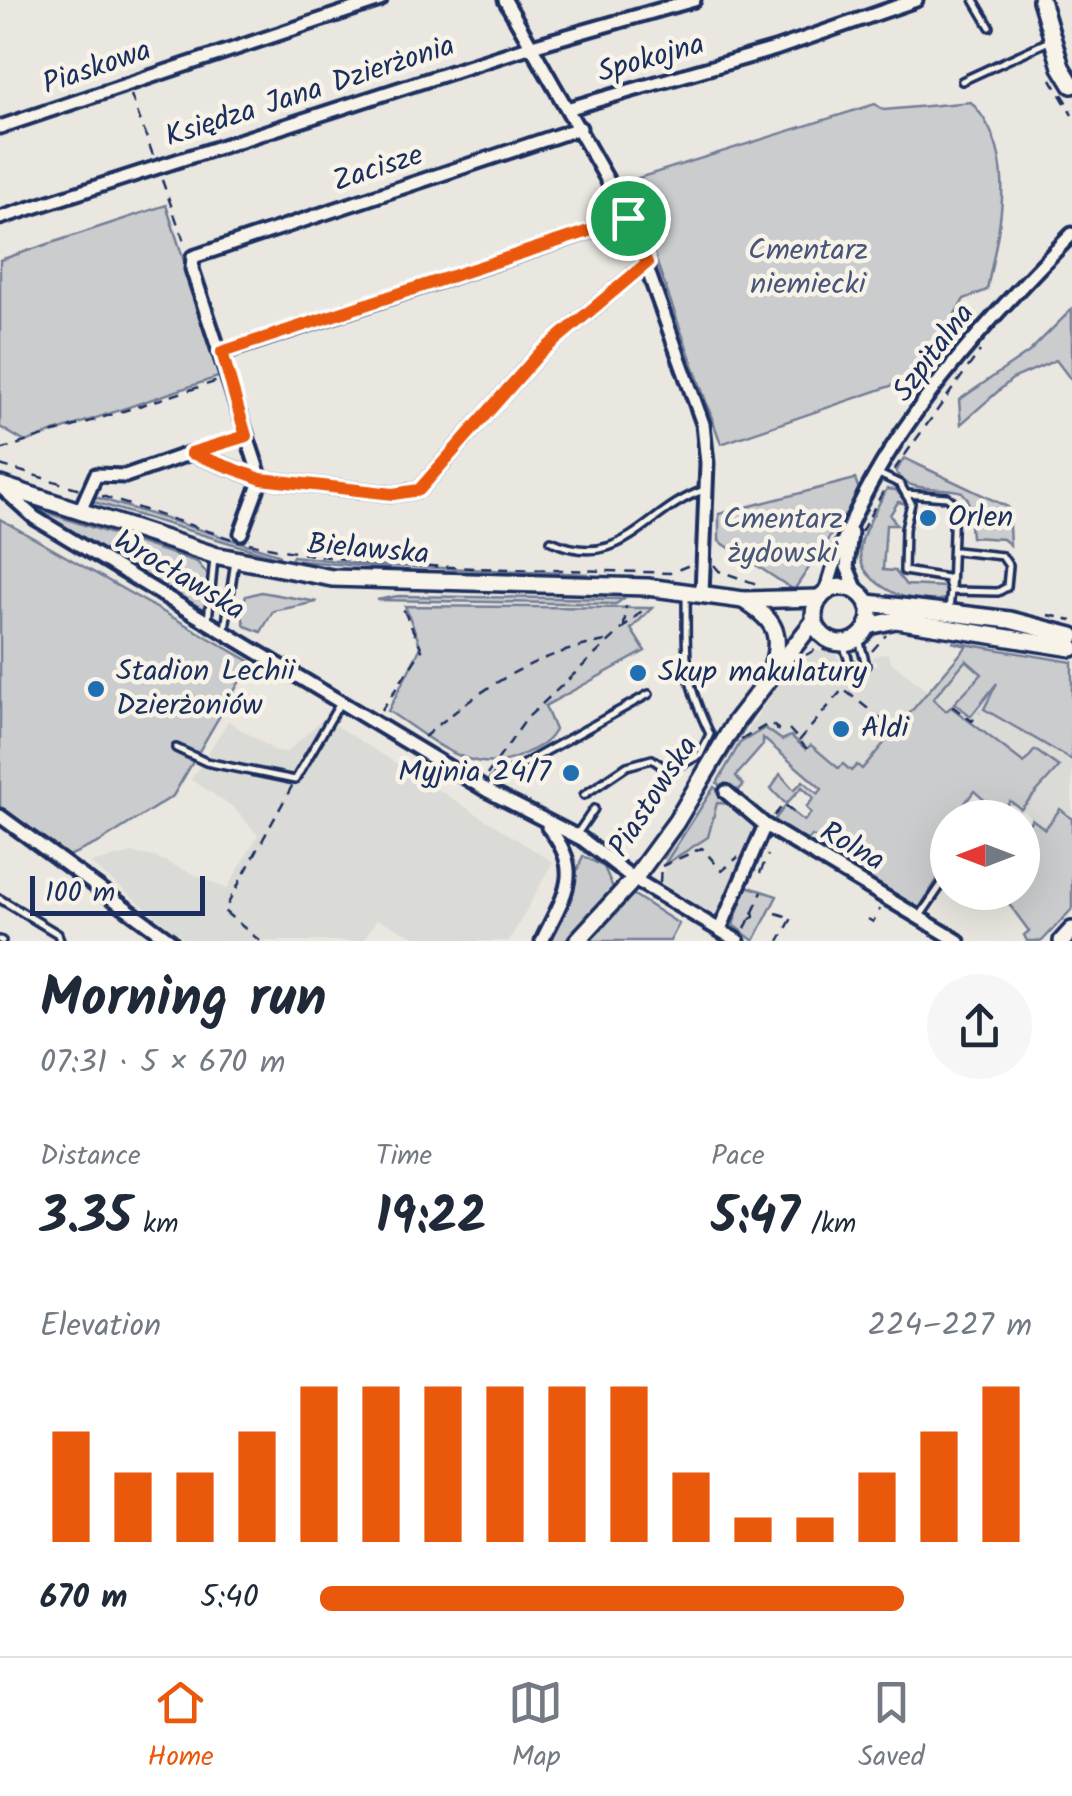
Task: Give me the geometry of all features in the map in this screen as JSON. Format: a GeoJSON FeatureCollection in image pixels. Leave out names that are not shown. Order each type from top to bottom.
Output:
{"type":"FeatureCollection","features":[{"type":"Feature","properties":{"kind":"main road"},"geometry":{"type":"LineString","coordinates":[[1041,0],[1052,39],[1072,85]]}},
{"type":"Feature","properties":{"kind":"main road","name":"Bielawska"},"geometry":{"type":"LineString","coordinates":[[0,486],[235,560],[371,582],[694,593],[743,600],[814,619]]}},
{"type":"Feature","properties":{"kind":"main road","name":"Bielawska"},"geometry":{"type":"LineString","coordinates":[[743,600],[823,595],[841,587],[862,597]]}},
{"type":"Feature","properties":{"kind":"main road"},"geometry":{"type":"LineString","coordinates":[[823,595],[814,619],[850,637],[896,620],[1071,638]]}},
{"type":"Feature","properties":{"kind":"main road"},"geometry":{"type":"LineString","coordinates":[[850,637],[862,597],[949,612],[1025,631]]}},
{"type":"Feature","properties":{"kind":"main road"},"geometry":{"type":"LineString","coordinates":[[743,600],[768,617],[777,631],[770,676]]}},
{"type":"Feature","properties":{"kind":"main road","name":"Piastowska"},"geometry":{"type":"LineString","coordinates":[[577,941],[634,879],[770,676],[814,619]]}},
{"type":"Feature","properties":{"kind":"main road","name":"Piastowska"},"geometry":{"type":"LineString","coordinates":[[770,676],[806,647],[850,637]]}},
{"type":"Feature","properties":{"kind":"main road"},"geometry":{"type":"LineString","coordinates":[[1062,941],[1072,930]]}},
{"type":"Feature","properties":{"kind":"street","name":"Piaskowa"},"geometry":{"type":"LineString","coordinates":[[0,127],[380,0]]}},
{"type":"Feature","properties":{"kind":"street"},"geometry":{"type":"LineString","coordinates":[[506,0],[570,108],[628,218],[703,424],[706,536],[694,593]]}},
{"type":"Feature","properties":{"kind":"street","name":"Księdza Jana Dzierżonia"},"geometry":{"type":"LineString","coordinates":[[0,218],[532,46],[694,0]]}},
{"type":"Feature","properties":{"kind":"street","name":"Spokojna"},"geometry":{"type":"LineString","coordinates":[[570,108],[775,49],[916,0]]}},
{"type":"Feature","properties":{"kind":"street","name":"Zacisze"},"geometry":{"type":"LineString","coordinates":[[222,352],[192,269],[192,257],[580,128]]}},
{"type":"Feature","properties":{"kind":"street"},"geometry":{"type":"LineString","coordinates":[[242,533],[261,479],[222,352],[628,218]]}},
{"type":"Feature","properties":{"kind":"street","name":"Szpitalna"},"geometry":{"type":"LineString","coordinates":[[823,595],[839,544],[884,476],[896,444],[998,310],[1072,234]]}},
{"type":"Feature","properties":{"kind":"street"},"geometry":{"type":"LineString","coordinates":[[80,511],[96,475],[124,476],[191,453],[261,479],[393,494],[419,490],[539,354],[647,263]]}},
{"type":"Feature","properties":{"kind":"street","name":"Wrocławska"},"geometry":{"type":"LineString","coordinates":[[0,486],[35,518],[488,791],[545,824],[576,836],[634,879],[738,941]]}},
{"type":"Feature","properties":{"kind":"street","name":"Szpitalna"},"geometry":{"type":"LineString","coordinates":[[855,518],[846,568],[862,597]]}},
{"type":"Feature","properties":{"kind":"street","name":"Rolna"},"geometry":{"type":"LineString","coordinates":[[726,792],[765,825],[958,941]]}},
{"type":"Feature","properties":{"kind":"street"},"geometry":{"type":"LineString","coordinates":[[0,816],[170,941]]}},
{"type":"Feature","properties":{"kind":"street"},"geometry":{"type":"LineString","coordinates":[[542,941],[569,881],[565,851],[545,824]]}},
{"type":"Feature","properties":{"kind":"street"},"geometry":{"type":"LineString","coordinates":[[720,929],[765,825]]}},
{"type":"Feature","properties":{"kind":"lane"},"geometry":{"type":"LineString","coordinates":[[974,0],[990,28]]}},
{"type":"Feature","properties":{"kind":"lane"},"geometry":{"type":"LineString","coordinates":[[962,81],[1052,39]]}},
{"type":"Feature","properties":{"kind":"lane"},"geometry":{"type":"LineString","coordinates":[[191,453],[246,436]]}},
{"type":"Feature","properties":{"kind":"lane"},"geometry":{"type":"LineString","coordinates":[[884,476],[911,503],[902,566],[909,573],[946,578],[952,591]]}},
{"type":"Feature","properties":{"kind":"lane"},"geometry":{"type":"LineString","coordinates":[[551,541],[568,548],[608,551],[707,489]]}},
{"type":"Feature","properties":{"kind":"lane"},"geometry":{"type":"LineString","coordinates":[[906,494],[947,497],[954,503],[956,551],[949,612]]}},
{"type":"Feature","properties":{"kind":"lane"},"geometry":{"type":"LineString","coordinates":[[952,591],[998,592],[1007,587],[1009,578],[1002,556],[956,551]]}},
{"type":"Feature","properties":{"kind":"lane"},"geometry":{"type":"LineString","coordinates":[[208,622],[214,555]]}},
{"type":"Feature","properties":{"kind":"lane"},"geometry":{"type":"LineString","coordinates":[[225,632],[235,560]]}},
{"type":"Feature","properties":{"kind":"lane"},"geometry":{"type":"LineString","coordinates":[[584,795],[628,766],[652,759],[669,771],[700,755],[710,734],[683,661],[690,640],[694,593]]}},
{"type":"Feature","properties":{"kind":"lane"},"geometry":{"type":"LineString","coordinates":[[850,637],[866,665]]}},
{"type":"Feature","properties":{"kind":"lane"},"geometry":{"type":"LineString","coordinates":[[850,637],[852,670]]}},
{"type":"Feature","properties":{"kind":"lane"},"geometry":{"type":"LineString","coordinates":[[488,791],[495,780],[648,694]]}},
{"type":"Feature","properties":{"kind":"lane"},"geometry":{"type":"LineString","coordinates":[[176,748],[206,762],[295,780],[340,703]]}},
{"type":"Feature","properties":{"kind":"lane"},"geometry":{"type":"LineString","coordinates":[[576,836],[594,809]]}},
{"type":"Feature","properties":{"kind":"lane"},"geometry":{"type":"LineString","coordinates":[[0,900],[58,934],[60,941]]}},
{"type":"Feature","properties":{"kind":"lane"},"geometry":{"type":"LineString","coordinates":[[920,916],[930,901]]}},
{"type":"Feature","properties":{"kind":"path"},"geometry":{"type":"LineString","coordinates":[[857,542],[884,476],[987,343]]}},
{"type":"Feature","properties":{"kind":"path"},"geometry":{"type":"LineString","coordinates":[[0,450],[228,378]]}},
{"type":"Feature","properties":{"kind":"path"},"geometry":{"type":"LineString","coordinates":[[0,464],[240,541],[334,559],[670,574],[690,566],[696,543],[706,536]]}},
{"type":"Feature","properties":{"kind":"path"},"geometry":{"type":"LineString","coordinates":[[856,536],[880,491]]}},
{"type":"Feature","properties":{"kind":"path"},"geometry":{"type":"LineString","coordinates":[[712,562],[719,572],[775,590]]}},
{"type":"Feature","properties":{"kind":"path"},"geometry":{"type":"LineString","coordinates":[[381,712],[422,650],[401,604]]}},
{"type":"Feature","properties":{"kind":"path"},"geometry":{"type":"LineString","coordinates":[[624,628],[626,606]]}},
{"type":"Feature","properties":{"kind":"path"},"geometry":{"type":"LineString","coordinates":[[487,775],[528,718],[647,606]]}},
{"type":"Feature","properties":{"kind":"path"},"geometry":{"type":"LineString","coordinates":[[1051,615],[1071,638]]}},
{"type":"Feature","properties":{"kind":"path"},"geometry":{"type":"LineString","coordinates":[[867,656],[891,630]]}},
{"type":"Feature","properties":{"kind":"path"},"geometry":{"type":"LineString","coordinates":[[424,738],[515,668],[569,647],[612,640]]}},
{"type":"Feature","properties":{"kind":"path"},"geometry":{"type":"LineString","coordinates":[[799,741],[843,689],[881,719]]}},
{"type":"Feature","properties":{"kind":"path"},"geometry":{"type":"LineString","coordinates":[[952,706],[972,720],[980,713]]}},
{"type":"Feature","properties":{"kind":"path"},"geometry":{"type":"LineString","coordinates":[[740,741],[770,724],[778,729],[776,733]]}},
{"type":"Feature","properties":{"kind":"path"},"geometry":{"type":"LineString","coordinates":[[789,729],[807,749]]}},
{"type":"Feature","properties":{"kind":"path"},"geometry":{"type":"LineString","coordinates":[[260,941],[224,912],[295,780]]}},
{"type":"Feature","properties":{"kind":"path"},"geometry":{"type":"LineString","coordinates":[[765,825],[784,804],[798,814]]}},
{"type":"Feature","properties":{"kind":"path"},"geometry":{"type":"LineString","coordinates":[[660,866],[668,867],[702,848],[722,871],[739,856]]}},
{"type":"Feature","properties":{"kind":"path"},"geometry":{"type":"LineString","coordinates":[[760,873],[768,855]]}},
{"type":"Feature","properties":{"kind":"path"},"geometry":{"type":"LineString","coordinates":[[745,929],[762,892]]}},
{"type":"Feature","properties":{"kind":"path"},"geometry":{"type":"LineString","coordinates":[[868,919],[873,922],[883,903]]}},
{"type":"Feature","properties":{"kind":"path"},"geometry":{"type":"LineString","coordinates":[[739,910],[764,921]]}},
{"type":"Feature","properties":{"kind":"path"},"geometry":{"type":"LineString","coordinates":[[776,913],[792,918],[778,941]]}},
{"type":"Feature","properties":{"kind":"shaded area"},"geometry":{"type":"Polygon","coordinates":[[[968,645],[1072,697],[1072,852],[1040,825],[1040,800],[1010,800],[907,713],[837,801],[759,734],[740,743],[778,683],[816,651],[836,654],[839,661],[834,662],[846,672],[868,664],[876,666],[877,662],[871,660],[888,653],[891,662],[926,690],[968,645]]]}},
{"type":"Feature","properties":{"kind":"shaded area"},"geometry":{"type":"Polygon","coordinates":[[[324,718],[553,862],[509,941],[426,941],[377,919],[363,941],[187,941],[90,863],[132,853],[155,857],[227,889],[258,835],[233,807],[191,780],[228,721],[275,751],[287,752],[324,718]]]}},
{"type":"Feature","properties":{"kind":"shaded area"},"geometry":{"type":"Polygon","coordinates":[[[714,787],[760,826],[724,915],[714,915],[661,883],[666,860],[714,787]]]}},
{"type":"Feature","properties":{"kind":"green space","name":"Cmentarz niemiecki"},"geometry":{"type":"Polygon","coordinates":[[[971,102],[987,123],[1001,168],[1000,217],[987,290],[964,299],[917,377],[721,444],[651,246],[619,184],[875,104],[884,110],[971,102]]]}},
{"type":"Feature","properties":{"kind":"green space"},"geometry":{"type":"Polygon","coordinates":[[[166,205],[221,376],[25,442],[0,427],[0,260],[166,205]]]}},
{"type":"Feature","properties":{"kind":"green space"},"geometry":{"type":"Polygon","coordinates":[[[1072,309],[1072,381],[1056,360],[1012,379],[961,424],[959,400],[1029,352],[1072,309]]]}},
{"type":"Feature","properties":{"kind":"green space"},"geometry":{"type":"Polygon","coordinates":[[[904,458],[1008,507],[1010,545],[1003,539],[971,537],[968,499],[962,492],[909,484],[896,472],[904,458]]]}},
{"type":"Feature","properties":{"kind":"green space","name":"Cmentarz żydowski"},"geometry":{"type":"Polygon","coordinates":[[[855,479],[860,492],[794,590],[719,541],[719,514],[855,479]]]}},
{"type":"Feature","properties":{"kind":"green space"},"geometry":{"type":"Polygon","coordinates":[[[887,489],[896,490],[907,504],[898,502],[890,515],[897,525],[886,525],[883,570],[895,571],[906,585],[945,587],[946,599],[899,595],[876,582],[866,571],[861,559],[864,533],[887,489]]]}},
{"type":"Feature","properties":{"kind":"green space"},"geometry":{"type":"Polygon","coordinates":[[[92,496],[278,554],[280,558],[94,502],[92,496]]]}},
{"type":"Feature","properties":{"kind":"green space"},"geometry":{"type":"Polygon","coordinates":[[[42,511],[197,562],[209,576],[206,608],[195,608],[40,515],[42,511]]]}},
{"type":"Feature","properties":{"kind":"green space","name":"Stadion Lechii Dzierżoniów"},"geometry":{"type":"Polygon","coordinates":[[[0,519],[251,662],[173,796],[100,842],[60,860],[0,814],[0,519]]]}},
{"type":"Feature","properties":{"kind":"green space"},"geometry":{"type":"Polygon","coordinates":[[[293,556],[370,565],[589,574],[415,571],[291,560],[293,556]]]}},
{"type":"Feature","properties":{"kind":"green space"},"geometry":{"type":"Polygon","coordinates":[[[261,592],[317,602],[273,611],[261,632],[245,626],[240,609],[246,596],[261,592]]]}},
{"type":"Feature","properties":{"kind":"green space"},"geometry":{"type":"Polygon","coordinates":[[[398,596],[623,599],[616,604],[377,600],[398,596]]]}},
{"type":"Feature","properties":{"kind":"green space"},"geometry":{"type":"Polygon","coordinates":[[[405,606],[652,608],[631,629],[645,651],[545,706],[555,730],[543,744],[507,761],[488,763],[454,753],[388,711],[421,647],[405,606]]]}},
{"type":"Feature","properties":{"kind":"green space"},"geometry":{"type":"Polygon","coordinates":[[[952,642],[1072,662],[1072,760],[984,709],[997,683],[971,716],[954,703],[982,674],[966,660],[933,699],[946,711],[951,707],[1024,763],[1035,750],[1059,767],[1029,800],[984,800],[974,791],[967,800],[930,800],[930,891],[918,910],[822,852],[822,841],[812,836],[804,843],[773,822],[785,806],[804,821],[811,813],[806,807],[814,798],[802,787],[786,804],[771,789],[780,774],[794,790],[803,781],[818,794],[822,789],[763,738],[763,745],[736,776],[743,785],[739,790],[728,786],[725,790],[717,783],[740,743],[765,728],[782,740],[791,736],[806,749],[811,745],[838,768],[843,764],[851,771],[857,765],[862,769],[967,646],[952,642]]]}},
{"type":"Feature","properties":{"kind":"green space"},"geometry":{"type":"Polygon","coordinates":[[[771,686],[664,858],[659,858],[726,749],[771,686]]]}},
{"type":"Feature","properties":{"kind":"green space"},"geometry":{"type":"Polygon","coordinates":[[[714,787],[734,804],[717,803],[708,837],[664,865],[714,787]]]}},
{"type":"Feature","properties":{"kind":"green space"},"geometry":{"type":"Polygon","coordinates":[[[1060,809],[1072,819],[1072,909],[1042,941],[1027,941],[1024,935],[1029,931],[1013,910],[1040,910],[1040,825],[1045,829],[1060,809]]]}},
{"type":"Feature","properties":{"kind":"green space"},"geometry":{"type":"Polygon","coordinates":[[[583,856],[604,867],[614,890],[568,941],[548,941],[583,856]]]}},
{"type":"Feature","properties":{"kind":"green space"},"geometry":{"type":"Polygon","coordinates":[[[746,886],[777,896],[754,941],[733,925],[746,886]]]}},
{"type":"Feature","properties":{"kind":"green space"},"geometry":{"type":"Polygon","coordinates":[[[631,893],[679,924],[670,941],[590,941],[631,893]]]}},
{"type":"Feature","properties":{"kind":"place","name":"Orlen"},"geometry":{"type":"Point","coordinates":[928,518]}},
{"type":"Feature","properties":{"kind":"place","name":"Skup makulatury"},"geometry":{"type":"Point","coordinates":[638,673]}},
{"type":"Feature","properties":{"kind":"place","name":"Stadion Lechii Dzierżoniów"},"geometry":{"type":"Point","coordinates":[96,689]}},
{"type":"Feature","properties":{"kind":"place","name":"Aldi"},"geometry":{"type":"Point","coordinates":[841,729]}},
{"type":"Feature","properties":{"kind":"place","name":"Myjnia 24/7"},"geometry":{"type":"Point","coordinates":[571,773]}},
{"type":"Feature","properties":{"kind":"route"},"geometry":{"type":"LineString","coordinates":[[628,218],[647,263],[539,354],[419,490],[393,494],[261,479],[191,453],[246,436],[222,352],[628,218]]}}]}
